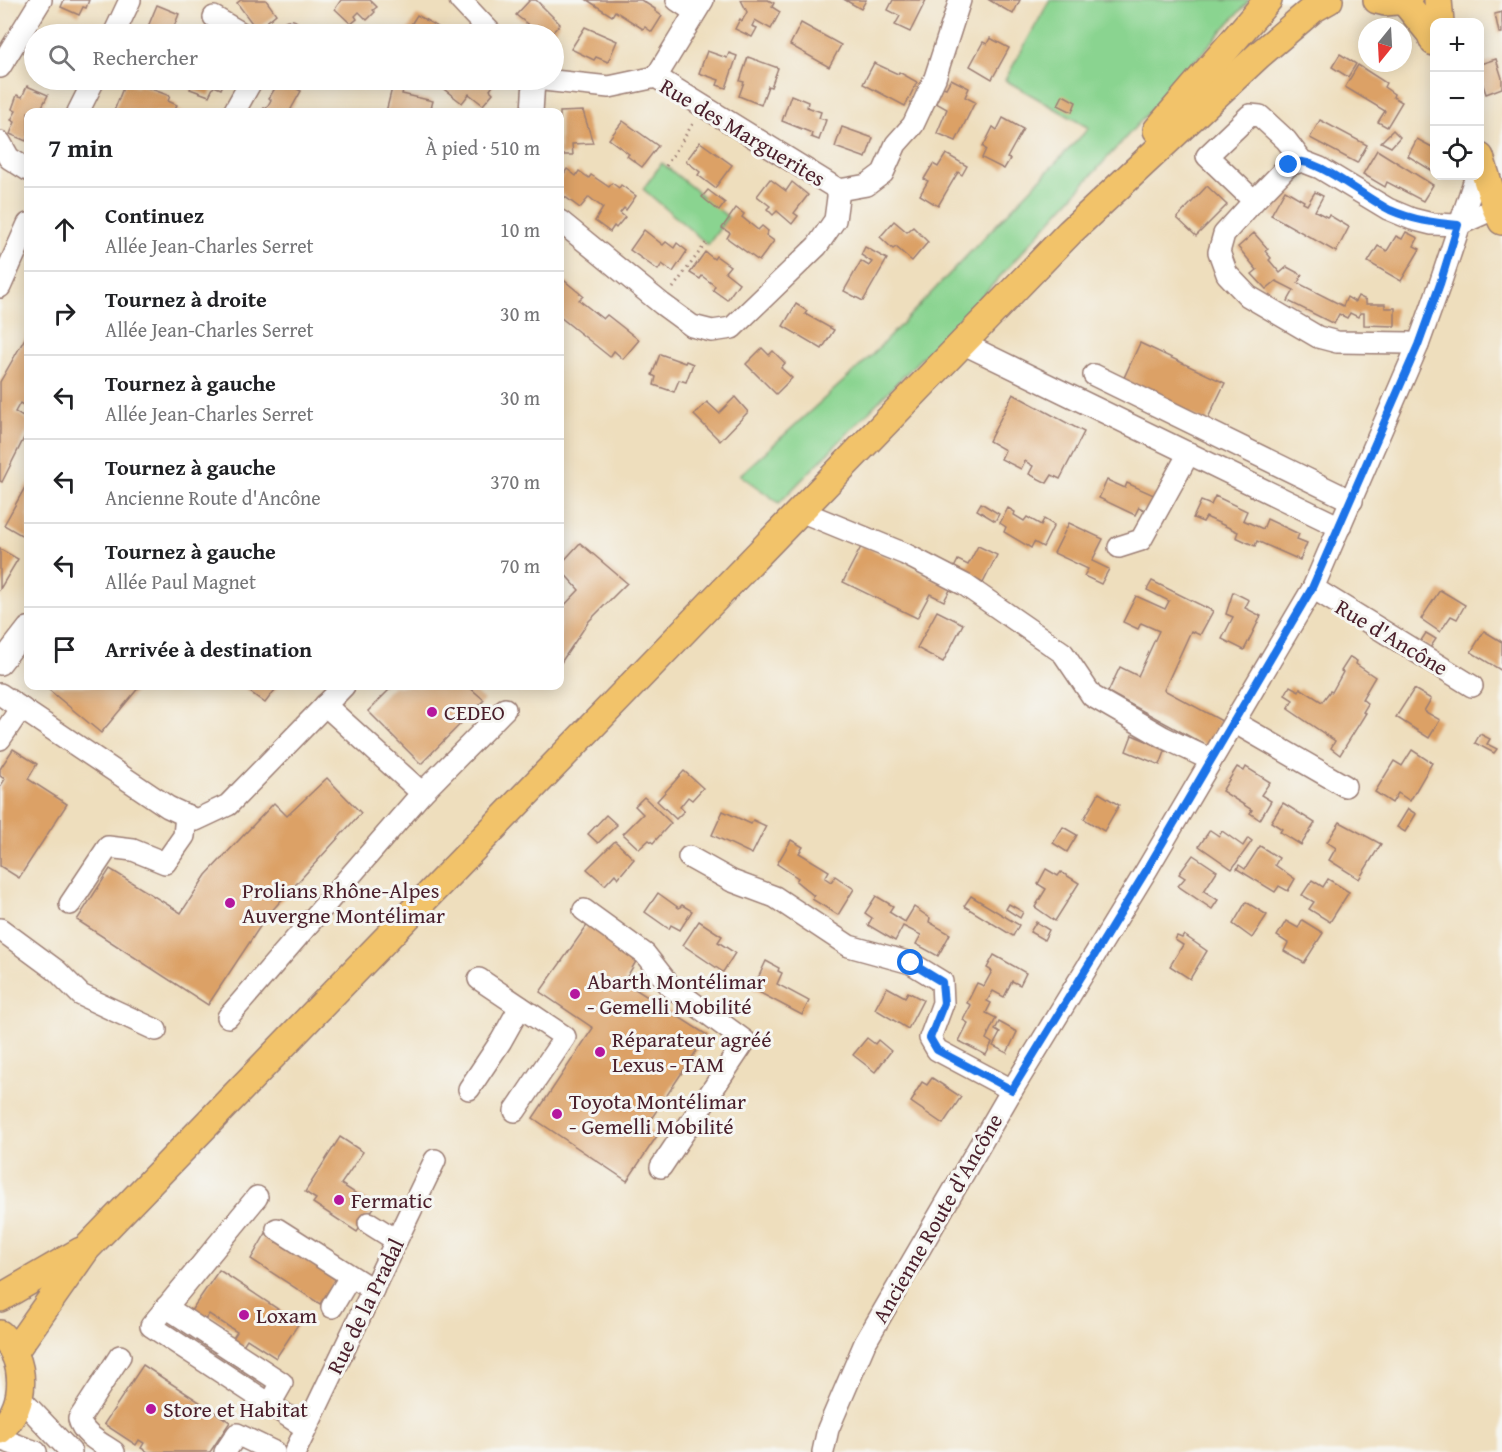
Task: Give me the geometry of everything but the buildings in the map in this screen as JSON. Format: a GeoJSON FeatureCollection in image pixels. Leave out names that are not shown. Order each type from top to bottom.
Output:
{"type":"FeatureCollection","features":[{"type":"Feature","properties":{"kind":"main road"},"geometry":{"type":"LineString","coordinates":[[1070,232],[1268,0]]}},
{"type":"Feature","properties":{"kind":"main road"},"geometry":{"type":"LineString","coordinates":[[0,1430],[14,1412],[19,1397],[20,1374],[7,1343],[87,1248],[1070,232],[1259,55],[1313,9],[1329,0]]}},
{"type":"Feature","properties":{"kind":"main road"},"geometry":{"type":"LineString","coordinates":[[1377,0],[1406,1],[1430,33]]}},
{"type":"Feature","properties":{"kind":"main road"},"geometry":{"type":"LineString","coordinates":[[1438,0],[1440,18]]}},
{"type":"Feature","properties":{"kind":"main road"},"geometry":{"type":"LineString","coordinates":[[1484,176],[1499,214]]}},
{"type":"Feature","properties":{"kind":"main road"},"geometry":{"type":"LineString","coordinates":[[0,1298],[87,1248]]}},
{"type":"Feature","properties":{"kind":"street"},"geometry":{"type":"LineString","coordinates":[[26,24],[40,0]]}},
{"type":"Feature","properties":{"kind":"street"},"geometry":{"type":"LineString","coordinates":[[119,24],[130,0]]}},
{"type":"Feature","properties":{"kind":"street"},"geometry":{"type":"LineString","coordinates":[[460,0],[483,24]]}},
{"type":"Feature","properties":{"kind":"street"},"geometry":{"type":"LineString","coordinates":[[656,77],[699,6],[677,0]]}},
{"type":"Feature","properties":{"kind":"street"},"geometry":{"type":"LineString","coordinates":[[839,189],[867,185],[883,173],[896,144],[913,125],[935,78],[960,0]]}},
{"type":"Feature","properties":{"kind":"street"},"geometry":{"type":"LineString","coordinates":[[214,17],[226,24]]}},
{"type":"Feature","properties":{"kind":"street"},"geometry":{"type":"LineString","coordinates":[[0,67],[24,27]]}},
{"type":"Feature","properties":{"kind":"street","name":"Rue des Marguerites"},"geometry":{"type":"LineString","coordinates":[[564,82],[609,87],[656,77],[839,189],[835,220],[817,246],[732,328],[712,331],[692,326],[564,223]]}},
{"type":"Feature","properties":{"kind":"street"},"geometry":{"type":"LineString","coordinates":[[80,108],[89,90]]}},
{"type":"Feature","properties":{"kind":"street"},"geometry":{"type":"LineString","coordinates":[[236,108],[246,90]]}},
{"type":"Feature","properties":{"kind":"street"},"geometry":{"type":"LineString","coordinates":[[532,108],[533,90]]}},
{"type":"Feature","properties":{"kind":"street"},"geometry":{"type":"LineString","coordinates":[[1254,201],[1208,156],[1250,115],[1260,116],[1286,140],[1302,161],[1320,168],[1388,209],[1432,224],[1458,225],[1499,214]]}},
{"type":"Feature","properties":{"kind":"street"},"geometry":{"type":"LineString","coordinates":[[0,142],[9,158],[24,167]]}},
{"type":"Feature","properties":{"kind":"street"},"geometry":{"type":"LineString","coordinates":[[1302,161],[1289,165],[1224,234],[1219,252],[1227,274],[1248,296],[1318,337],[1336,342],[1418,345]]}},
{"type":"Feature","properties":{"kind":"street"},"geometry":{"type":"LineString","coordinates":[[1458,225],[1473,180]]}},
{"type":"Feature","properties":{"kind":"street","name":"Ancienne Route d'Ancône"},"geometry":{"type":"LineString","coordinates":[[823,1452],[828,1429],[865,1343],[1012,1090],[1146,871],[1312,588],[1352,501],[1418,345],[1458,225]]}},
{"type":"Feature","properties":{"kind":"street"},"geometry":{"type":"LineString","coordinates":[[0,287],[24,233]]}},
{"type":"Feature","properties":{"kind":"street"},"geometry":{"type":"LineString","coordinates":[[962,343],[1340,527]]}},
{"type":"Feature","properties":{"kind":"street"},"geometry":{"type":"LineString","coordinates":[[1094,375],[1352,501]]}},
{"type":"Feature","properties":{"kind":"street"},"geometry":{"type":"LineString","coordinates":[[1119,547],[1141,540],[1189,453]]}},
{"type":"Feature","properties":{"kind":"street"},"geometry":{"type":"LineString","coordinates":[[800,511],[905,554],[965,585],[1063,653],[1092,696],[1163,737],[1211,760]]}},
{"type":"Feature","properties":{"kind":"street","name":"Rue d'Ancône"},"geometry":{"type":"LineString","coordinates":[[1312,588],[1472,686]]}},
{"type":"Feature","properties":{"kind":"street"},"geometry":{"type":"LineString","coordinates":[[0,664],[24,633]]}},
{"type":"Feature","properties":{"kind":"street"},"geometry":{"type":"LineString","coordinates":[[0,694],[168,807],[196,820],[228,805],[340,690]]}},
{"type":"Feature","properties":{"kind":"street"},"geometry":{"type":"LineString","coordinates":[[325,705],[422,793]]}},
{"type":"Feature","properties":{"kind":"street"},"geometry":{"type":"LineString","coordinates":[[0,739],[21,708]]}},
{"type":"Feature","properties":{"kind":"street"},"geometry":{"type":"LineString","coordinates":[[228,1017],[422,793],[505,709]]}},
{"type":"Feature","properties":{"kind":"street"},"geometry":{"type":"LineString","coordinates":[[1234,722],[1345,786]]}},
{"type":"Feature","properties":{"kind":"street"},"geometry":{"type":"LineString","coordinates":[[70,904],[108,847],[133,850],[165,863],[184,836],[186,815]]}},
{"type":"Feature","properties":{"kind":"street"},"geometry":{"type":"LineString","coordinates":[[689,857],[732,881],[775,897],[849,946],[911,963],[942,982],[944,1003],[930,1038],[937,1050],[1012,1090]]}},
{"type":"Feature","properties":{"kind":"street"},"geometry":{"type":"LineString","coordinates":[[584,910],[645,954],[670,986],[745,1041],[661,1167]]}},
{"type":"Feature","properties":{"kind":"street"},"geometry":{"type":"LineString","coordinates":[[0,929],[57,972],[81,995],[156,1030]]}},
{"type":"Feature","properties":{"kind":"street"},"geometry":{"type":"LineString","coordinates":[[479,979],[565,1037],[514,1111]]}},
{"type":"Feature","properties":{"kind":"street"},"geometry":{"type":"LineString","coordinates":[[469,1089],[501,1041],[520,1007]]}},
{"type":"Feature","properties":{"kind":"street","name":"Rue de la Pradal"},"geometry":{"type":"LineString","coordinates":[[295,1452],[435,1160]]}},
{"type":"Feature","properties":{"kind":"street"},"geometry":{"type":"LineString","coordinates":[[257,1197],[151,1326],[306,1428]]}},
{"type":"Feature","properties":{"kind":"street"},"geometry":{"type":"LineString","coordinates":[[369,1223],[396,1240]]}},
{"type":"Feature","properties":{"kind":"street"},"geometry":{"type":"LineString","coordinates":[[277,1229],[373,1290]]}},
{"type":"Feature","properties":{"kind":"street"},"geometry":{"type":"LineString","coordinates":[[332,1307],[350,1277]]}},
{"type":"Feature","properties":{"kind":"street"},"geometry":{"type":"LineString","coordinates":[[114,1452],[87,1433],[81,1427],[80,1419],[120,1356]]}},
{"type":"Feature","properties":{"kind":"street"},"geometry":{"type":"LineString","coordinates":[[19,1397],[71,1452]]}},
{"type":"Feature","properties":{"kind":"street"},"geometry":{"type":"LineString","coordinates":[[225,1452],[237,1434],[274,1452]]}},
{"type":"Feature","properties":{"kind":"street"},"geometry":{"type":"LineString","coordinates":[[0,1439],[36,1452]]}},
{"type":"Feature","properties":{"kind":"path"},"geometry":{"type":"LineString","coordinates":[[666,166],[704,107]]}},
{"type":"Feature","properties":{"kind":"path"},"geometry":{"type":"LineString","coordinates":[[662,304],[706,243]]}},
{"type":"Feature","properties":{"kind":"green space"},"geometry":{"type":"Polygon","coordinates":[[[1050,0],[1250,0],[986,292],[779,503],[740,475],[869,358],[1089,128],[1005,80],[1050,0]]]}},
{"type":"Feature","properties":{"kind":"green space"},"geometry":{"type":"Polygon","coordinates":[[[662,163],[728,217],[708,245],[643,189],[662,163]]]}},
{"type":"Feature","properties":{"kind":"place","name":"CEDEO"},"geometry":{"type":"Point","coordinates":[432,712]}},
{"type":"Feature","properties":{"kind":"place","name":"Prolians Rhône-Alpes Auvergne Montélimar"},"geometry":{"type":"Point","coordinates":[230,903]}},
{"type":"Feature","properties":{"kind":"place","name":"Abarth Montélimar - Gemelli Mobilité"},"geometry":{"type":"Point","coordinates":[575,994]}},
{"type":"Feature","properties":{"kind":"place","name":"Réparateur agréé Lexus - TAM"},"geometry":{"type":"Point","coordinates":[600,1052]}},
{"type":"Feature","properties":{"kind":"place","name":"Toyota Montélimar - Gemelli Mobilité"},"geometry":{"type":"Point","coordinates":[557,1114]}},
{"type":"Feature","properties":{"kind":"place","name":"Fermatic"},"geometry":{"type":"Point","coordinates":[339,1200]}},
{"type":"Feature","properties":{"kind":"place","name":"Loxam"},"geometry":{"type":"Point","coordinates":[244,1315]}},
{"type":"Feature","properties":{"kind":"place","name":"Store et Habitat"},"geometry":{"type":"Point","coordinates":[151,1409]}},
{"type":"Feature","properties":{"kind":"route"},"geometry":{"type":"LineString","coordinates":[[911,963],[942,982],[944,1003],[930,1038],[937,1050],[1012,1090],[1146,871],[1312,588],[1352,501],[1418,345],[1458,225],[1432,224],[1412,219],[1388,209],[1320,168],[1302,161],[1289,165]]}}]}
